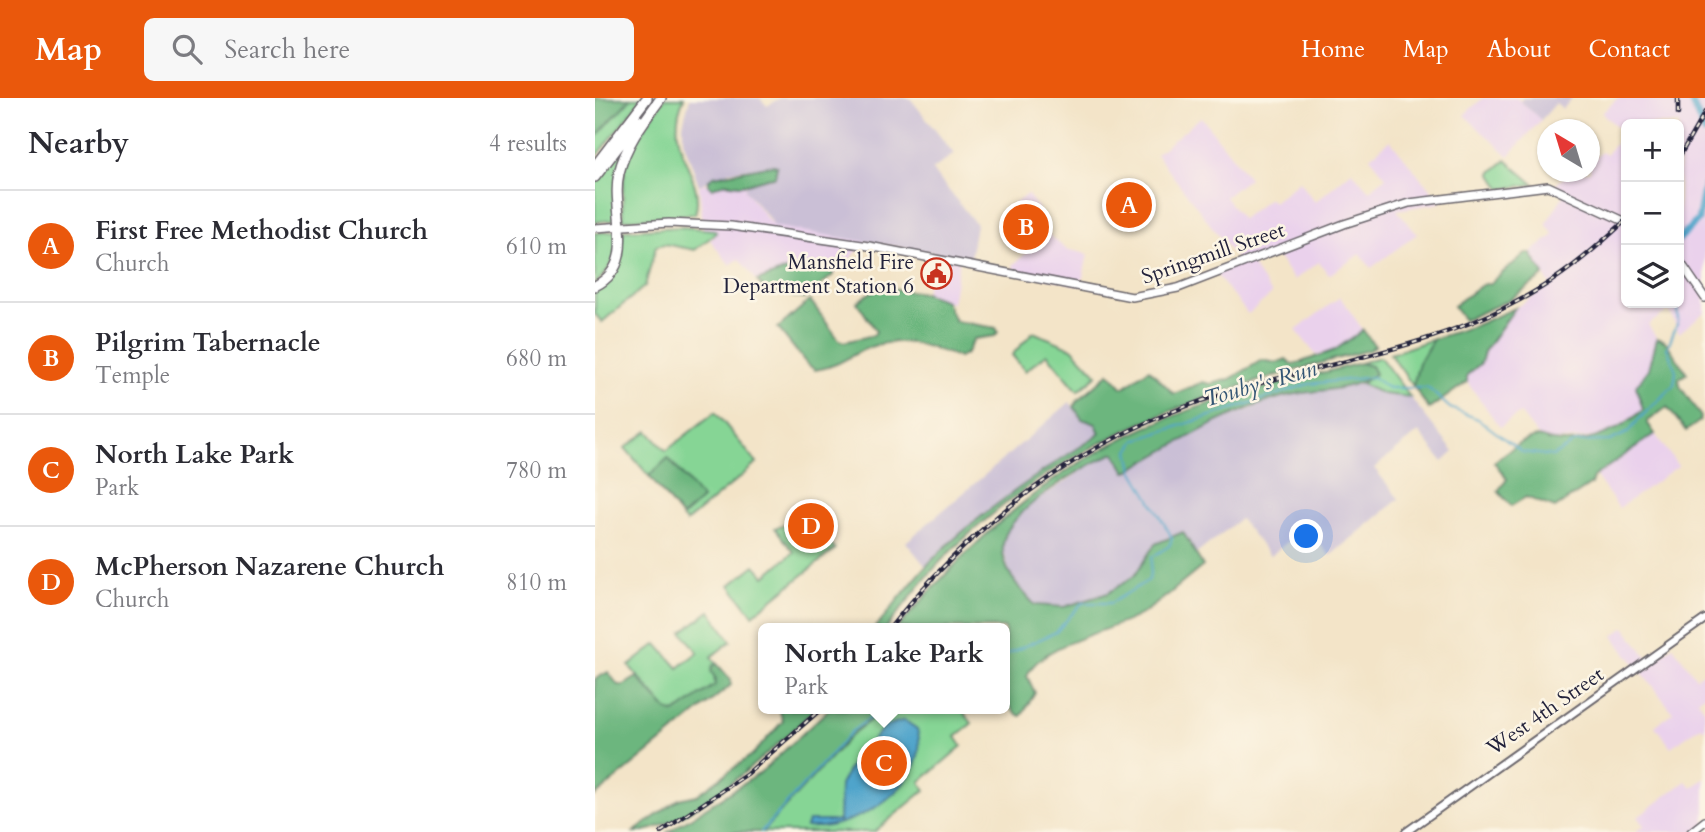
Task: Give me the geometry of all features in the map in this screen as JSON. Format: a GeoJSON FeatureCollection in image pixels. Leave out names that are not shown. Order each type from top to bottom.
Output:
{"type":"FeatureCollection","features":[{"type":"Feature","properties":{"kind":"highway"},"geometry":{"type":"LineString","coordinates":[[595,166],[647,98]]}},
{"type":"Feature","properties":{"kind":"highway"},"geometry":{"type":"LineString","coordinates":[[595,177],[655,98]]}},
{"type":"Feature","properties":{"kind":"highway"},"geometry":{"type":"LineString","coordinates":[[595,286],[611,274],[619,258],[617,188],[624,156],[661,98]]}},
{"type":"Feature","properties":{"kind":"main road","name":"Springmill Street"},"geometry":{"type":"LineString","coordinates":[[595,228],[699,223],[783,233],[869,246],[1105,294],[1137,297],[1178,288],[1398,205],[1548,186],[1621,220]]}},
{"type":"Feature","properties":{"kind":"main road"},"geometry":{"type":"LineString","coordinates":[[1684,267],[1705,298]]}},
{"type":"Feature","properties":{"kind":"main road","name":"West 4th Street"},"geometry":{"type":"LineString","coordinates":[[1406,832],[1705,619]]}},
{"type":"Feature","properties":{"kind":"main road"},"geometry":{"type":"LineString","coordinates":[[1691,832],[1705,821]]}},
{"type":"Feature","properties":{"kind":"shaded area"},"geometry":{"type":"Polygon","coordinates":[[[690,98],[760,98],[767,106],[780,98],[910,98],[954,154],[932,170],[976,224],[970,259],[772,226],[772,222],[745,190],[746,183],[775,177],[777,167],[773,165],[730,171],[699,185],[683,140],[683,124],[690,98]]]}},
{"type":"Feature","properties":{"kind":"shaded area"},"geometry":{"type":"Polygon","coordinates":[[[1483,98],[1517,98],[1540,119],[1537,119],[1537,124],[1509,156],[1464,115],[1483,98]]]}},
{"type":"Feature","properties":{"kind":"shaded area"},"geometry":{"type":"Polygon","coordinates":[[[1523,98],[1572,98],[1563,109],[1556,103],[1542,119],[1520,101],[1523,98]]]}},
{"type":"Feature","properties":{"kind":"shaded area"},"geometry":{"type":"Polygon","coordinates":[[[1618,98],[1705,98],[1705,312],[1679,333],[1669,310],[1648,325],[1657,338],[1649,369],[1636,386],[1643,410],[1604,436],[1552,441],[1539,437],[1520,413],[1500,427],[1467,382],[1467,375],[1481,363],[1484,352],[1515,308],[1550,285],[1530,253],[1554,235],[1546,224],[1566,191],[1554,185],[1558,182],[1600,182],[1600,154],[1606,154],[1621,137],[1621,308],[1684,308],[1684,119],[1621,119],[1621,131],[1602,113],[1618,98]]]}},
{"type":"Feature","properties":{"kind":"shaded area"},"geometry":{"type":"Polygon","coordinates":[[[1201,117],[1249,178],[1225,197],[1242,219],[1269,198],[1273,202],[1299,181],[1315,202],[1352,171],[1369,191],[1386,177],[1370,157],[1390,140],[1441,203],[1397,210],[1417,234],[1371,268],[1360,254],[1329,275],[1319,262],[1294,280],[1276,255],[1251,264],[1272,294],[1248,314],[1214,272],[1239,262],[1156,154],[1201,117]]]}},
{"type":"Feature","properties":{"kind":"shaded area"},"geometry":{"type":"Polygon","coordinates":[[[733,181],[746,183],[745,190],[773,226],[868,241],[833,275],[831,271],[787,270],[757,281],[739,259],[730,265],[710,240],[714,237],[703,228],[699,185],[708,183],[712,188],[733,181]]]}},
{"type":"Feature","properties":{"kind":"shaded area"},"geometry":{"type":"Polygon","coordinates":[[[1027,194],[1039,209],[1032,215],[1052,238],[1066,249],[1088,254],[1081,286],[1015,270],[1013,265],[1032,248],[1004,212],[1027,194]]]}},
{"type":"Feature","properties":{"kind":"shaded area"},"geometry":{"type":"Polygon","coordinates":[[[934,253],[960,257],[952,303],[925,293],[934,253]]]}},
{"type":"Feature","properties":{"kind":"shaded area"},"geometry":{"type":"Polygon","coordinates":[[[1340,297],[1363,330],[1335,350],[1316,355],[1296,330],[1340,297]]]}},
{"type":"Feature","properties":{"kind":"shaded area"},"geometry":{"type":"Polygon","coordinates":[[[1361,384],[1383,394],[1410,397],[1454,452],[1443,462],[1419,432],[1374,468],[1399,499],[1330,556],[1306,527],[1270,556],[1240,519],[1195,555],[1183,533],[1155,544],[1134,576],[1108,593],[1064,607],[1035,605],[1011,577],[1002,546],[1008,526],[1033,503],[1098,460],[1115,453],[1126,471],[1217,422],[1281,397],[1361,384]]]}},
{"type":"Feature","properties":{"kind":"shaded area"},"geometry":{"type":"Polygon","coordinates":[[[1070,402],[1081,419],[1096,424],[1100,433],[986,512],[927,568],[906,542],[1070,402]]]}},
{"type":"Feature","properties":{"kind":"shaded area"},"geometry":{"type":"Polygon","coordinates":[[[1655,434],[1678,466],[1619,508],[1595,475],[1655,434]]]}},
{"type":"Feature","properties":{"kind":"shaded area"},"geometry":{"type":"Polygon","coordinates":[[[1625,627],[1651,662],[1673,646],[1696,678],[1705,672],[1705,694],[1698,700],[1705,710],[1705,730],[1701,726],[1671,747],[1655,726],[1673,712],[1613,636],[1625,627]]]}},
{"type":"Feature","properties":{"kind":"shaded area"},"geometry":{"type":"Polygon","coordinates":[[[1705,778],[1705,832],[1635,832],[1644,826],[1638,817],[1686,781],[1692,788],[1705,778]]]}},
{"type":"Feature","properties":{"kind":"green space"},"geometry":{"type":"Polygon","coordinates":[[[595,98],[631,98],[595,138],[595,98]]]}},
{"type":"Feature","properties":{"kind":"green space"},"geometry":{"type":"Polygon","coordinates":[[[631,98],[642,98],[595,159],[595,138],[631,98]]]}},
{"type":"Feature","properties":{"kind":"green space"},"geometry":{"type":"Polygon","coordinates":[[[665,98],[684,98],[678,116],[678,132],[695,187],[695,214],[623,220],[623,181],[630,154],[643,129],[665,98]]]}},
{"type":"Feature","properties":{"kind":"green space"},"geometry":{"type":"Polygon","coordinates":[[[624,146],[616,220],[595,222],[595,184],[624,146]]]}},
{"type":"Feature","properties":{"kind":"green space"},"geometry":{"type":"Polygon","coordinates":[[[1506,160],[1534,184],[1501,189],[1491,173],[1506,160]]]}},
{"type":"Feature","properties":{"kind":"green space"},"geometry":{"type":"Polygon","coordinates":[[[777,166],[775,177],[744,185],[723,184],[713,188],[708,185],[709,179],[714,176],[777,166]]]}},
{"type":"Feature","properties":{"kind":"green space"},"geometry":{"type":"Polygon","coordinates":[[[683,227],[715,230],[716,233],[695,250],[664,244],[656,246],[645,286],[602,322],[595,314],[595,289],[610,279],[624,230],[683,227]]]}},
{"type":"Feature","properties":{"kind":"green space"},"geometry":{"type":"Polygon","coordinates":[[[617,231],[617,247],[613,261],[595,284],[595,233],[617,231]]]}},
{"type":"Feature","properties":{"kind":"green space"},"geometry":{"type":"Polygon","coordinates":[[[1526,253],[1530,253],[1544,274],[1542,277],[1509,300],[1464,320],[1453,306],[1482,285],[1490,283],[1526,253]]]}},
{"type":"Feature","properties":{"kind":"green space"},"geometry":{"type":"Polygon","coordinates":[[[787,270],[832,271],[833,275],[804,299],[765,290],[757,281],[787,270]]]}},
{"type":"Feature","properties":{"kind":"green space"},"geometry":{"type":"Polygon","coordinates":[[[885,288],[924,293],[946,301],[955,321],[996,328],[998,332],[995,336],[974,339],[966,354],[959,357],[926,346],[894,342],[870,347],[838,363],[815,370],[806,363],[778,328],[810,300],[839,340],[844,342],[874,335],[876,331],[857,302],[871,292],[885,288]]]}},
{"type":"Feature","properties":{"kind":"green space"},"geometry":{"type":"Polygon","coordinates":[[[1515,308],[1484,352],[1481,363],[1467,375],[1467,382],[1429,409],[1413,386],[1419,363],[1433,339],[1474,326],[1515,308]]]}},
{"type":"Feature","properties":{"kind":"green space"},"geometry":{"type":"Polygon","coordinates":[[[1363,330],[1375,346],[1200,400],[1099,444],[1051,472],[1003,506],[945,556],[890,623],[879,623],[924,569],[977,519],[1100,433],[1096,424],[1082,419],[1074,407],[1077,401],[1109,373],[1123,388],[1149,369],[1174,394],[1203,382],[1211,384],[1230,379],[1262,360],[1277,363],[1286,359],[1293,365],[1335,350],[1363,330]]]}},
{"type":"Feature","properties":{"kind":"green space"},"geometry":{"type":"Polygon","coordinates":[[[1033,332],[1072,348],[1097,375],[1078,391],[1047,354],[1025,371],[1012,355],[1033,332]]]}},
{"type":"Feature","properties":{"kind":"green space"},"geometry":{"type":"Polygon","coordinates":[[[1657,338],[1665,341],[1687,373],[1679,379],[1680,386],[1701,417],[1700,421],[1686,431],[1667,407],[1647,422],[1655,434],[1593,477],[1591,484],[1555,508],[1526,497],[1511,506],[1498,491],[1507,479],[1494,462],[1531,438],[1566,442],[1590,439],[1612,431],[1633,418],[1643,410],[1636,386],[1649,369],[1657,338]]]}},
{"type":"Feature","properties":{"kind":"green space"},"geometry":{"type":"Polygon","coordinates":[[[1433,339],[1419,363],[1413,386],[1390,354],[1433,339]]]}},
{"type":"Feature","properties":{"kind":"green space"},"geometry":{"type":"Polygon","coordinates":[[[1380,357],[1410,397],[1383,394],[1361,384],[1375,374],[1371,366],[1360,363],[1380,357]]]}},
{"type":"Feature","properties":{"kind":"green space"},"geometry":{"type":"Polygon","coordinates":[[[1360,363],[1371,366],[1375,374],[1354,384],[1294,394],[1261,403],[1202,430],[1126,472],[1115,453],[1085,467],[1031,504],[1007,532],[1003,554],[1008,571],[1035,605],[1064,607],[1108,593],[1134,576],[1155,544],[1183,532],[1203,566],[1143,613],[1047,654],[1035,664],[1027,676],[1035,693],[1021,716],[1010,706],[1010,623],[902,623],[981,540],[1042,488],[1076,465],[1110,445],[1172,416],[1252,391],[1360,363]]]}},
{"type":"Feature","properties":{"kind":"green space"},"geometry":{"type":"Polygon","coordinates":[[[715,412],[757,463],[686,522],[682,517],[702,499],[669,459],[649,476],[625,448],[648,431],[666,451],[715,412]]]}},
{"type":"Feature","properties":{"kind":"green space"},"geometry":{"type":"Polygon","coordinates":[[[668,458],[702,499],[682,517],[649,476],[668,458]]]}},
{"type":"Feature","properties":{"kind":"green space"},"geometry":{"type":"Polygon","coordinates":[[[792,521],[809,542],[825,535],[835,549],[753,615],[730,585],[755,565],[765,576],[794,552],[775,528],[792,521]]]}},
{"type":"Feature","properties":{"kind":"green space"},"geometry":{"type":"Polygon","coordinates":[[[710,611],[731,641],[711,657],[717,664],[713,665],[715,685],[675,713],[667,710],[629,666],[657,644],[678,668],[698,652],[682,632],[710,611]]]}},
{"type":"Feature","properties":{"kind":"green space"},"geometry":{"type":"Polygon","coordinates":[[[717,664],[731,680],[731,685],[595,796],[595,679],[608,672],[618,685],[624,685],[637,677],[667,710],[675,713],[715,685],[716,680],[711,671],[713,665],[717,664]]]}},
{"type":"Feature","properties":{"kind":"green space"},"geometry":{"type":"Polygon","coordinates":[[[781,714],[810,714],[755,764],[704,803],[655,828],[634,832],[679,799],[697,795],[753,754],[783,721],[781,714]]]}},
{"type":"Feature","properties":{"kind":"green space"},"geometry":{"type":"Polygon","coordinates":[[[824,714],[878,714],[853,733],[762,832],[668,832],[760,773],[824,714]]]}},
{"type":"Feature","properties":{"kind":"green space"},"geometry":{"type":"Polygon","coordinates":[[[878,714],[965,714],[972,723],[956,737],[962,746],[920,782],[925,790],[874,832],[762,832],[853,733],[878,714]]]}},
{"type":"Feature","properties":{"kind":"water"},"geometry":{"type":"Polygon","coordinates":[[[904,720],[917,729],[919,749],[914,767],[902,785],[886,800],[867,812],[826,826],[806,827],[808,821],[839,821],[840,785],[852,763],[885,726],[904,720]]]}},
{"type":"Feature","properties":{"kind":"waterway","name":"Touby's Run"},"geometry":{"type":"LineString","coordinates":[[1690,98],[1705,133]]}},
{"type":"Feature","properties":{"kind":"waterway","name":"Touby's Run"},"geometry":{"type":"LineString","coordinates":[[1684,234],[1698,220],[1705,184]]}},
{"type":"Feature","properties":{"kind":"waterway","name":"Touby's Run"},"geometry":{"type":"LineString","coordinates":[[1010,653],[1056,632],[1082,603],[1111,603],[1149,580],[1152,557],[1169,546],[1172,539],[1133,470],[1129,451],[1136,440],[1309,384],[1373,377],[1388,388],[1428,388],[1450,408],[1478,419],[1522,452],[1553,456],[1575,442],[1610,441],[1629,432],[1674,385],[1676,371],[1667,348],[1678,322],[1677,308]]}},
{"type":"Feature","properties":{"kind":"waterway","name":"Touby's Run"},"geometry":{"type":"LineString","coordinates":[[761,832],[852,731],[875,714]]}},
{"type":"Feature","properties":{"kind":"railway"},"geometry":{"type":"LineString","coordinates":[[1678,98],[1678,114]]}},
{"type":"Feature","properties":{"kind":"railway"},"geometry":{"type":"LineString","coordinates":[[1684,148],[1705,112]]}},
{"type":"Feature","properties":{"kind":"railway"},"geometry":{"type":"LineString","coordinates":[[894,623],[955,555],[990,523],[1067,466],[1109,441],[1198,402],[1458,328],[1539,289],[1562,274],[1621,225]]}},
{"type":"Feature","properties":{"kind":"railway"},"geometry":{"type":"LineString","coordinates":[[661,832],[747,774],[815,714]]}},
{"type":"Feature","properties":{"kind":"place","name":"First Free Methodist Church"},"geometry":{"type":"Point","coordinates":[1129,205]}},
{"type":"Feature","properties":{"kind":"place","name":"Pilgrim Tabernacle"},"geometry":{"type":"Point","coordinates":[1026,227]}},
{"type":"Feature","properties":{"kind":"place","name":"Mansfield Fire Department Station 6"},"geometry":{"type":"Point","coordinates":[937,274]}},
{"type":"Feature","properties":{"kind":"place","name":"McPherson Nazarene Church"},"geometry":{"type":"Point","coordinates":[811,526]}},
{"type":"Feature","properties":{"kind":"place","name":"North Lake Park"},"geometry":{"type":"Point","coordinates":[884,763]}}]}
